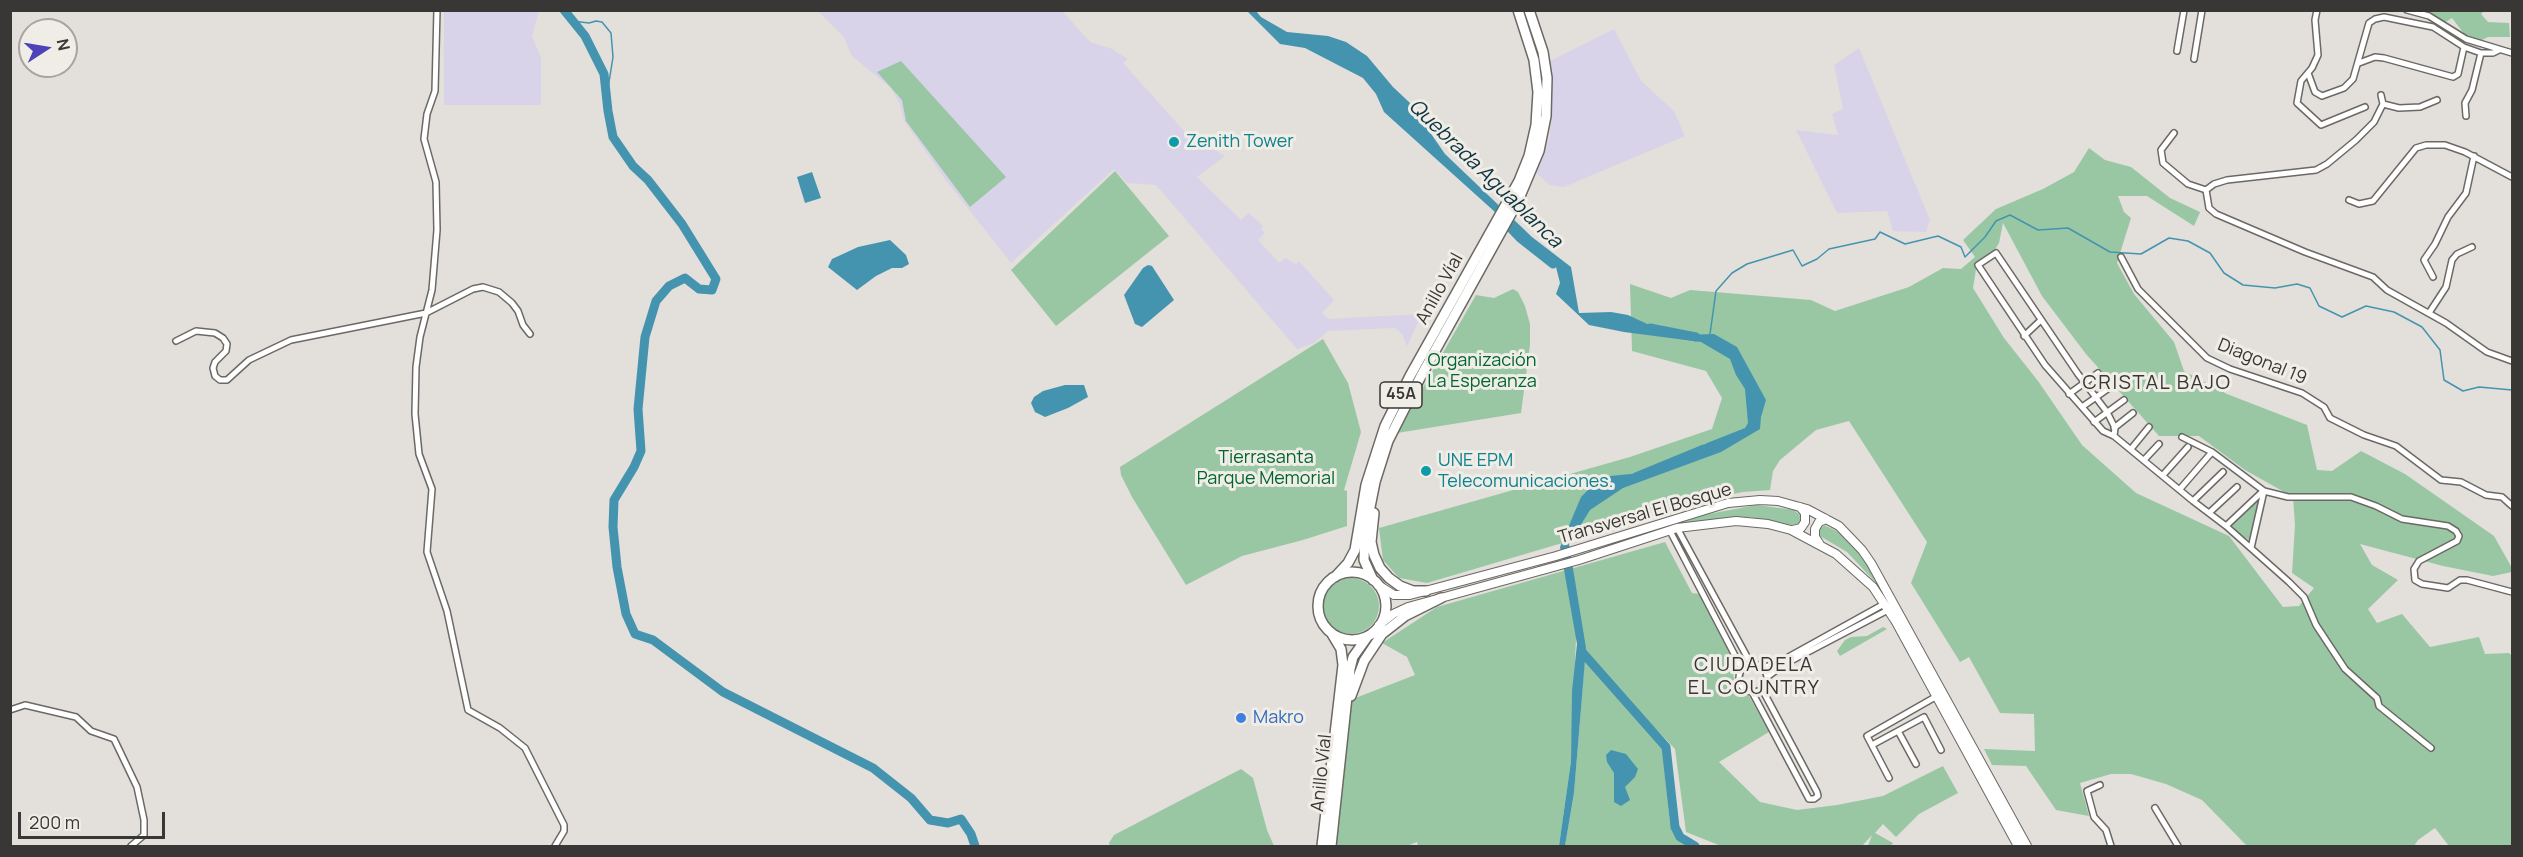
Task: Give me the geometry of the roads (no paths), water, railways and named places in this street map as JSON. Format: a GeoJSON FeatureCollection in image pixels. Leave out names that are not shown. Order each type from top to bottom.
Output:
{"type":"FeatureCollection","features":[{"type":"Feature","properties":{"kind":"highway","name":"Anillo Víal"},"geometry":{"type":"LineString","coordinates":[[1514,199],[1532,146],[1538,103],[1533,60],[1518,10]]}},
{"type":"Feature","properties":{"kind":"highway","name":"Anillo Víal"},"geometry":{"type":"LineString","coordinates":[[1376,583],[1366,568],[1363,551],[1365,532],[1379,471],[1396,422],[1539,151],[1547,103],[1543,52],[1529,10]]}},
{"type":"Feature","properties":{"kind":"highway","name":"Anillo Víal"},"geometry":{"type":"LineString","coordinates":[[1335,577],[1348,563],[1355,550],[1366,485],[1385,426],[1410,376],[1499,226]]}},
{"type":"Feature","properties":{"kind":"highway"},"geometry":{"type":"LineString","coordinates":[[1373,496],[1375,505],[1371,542],[1376,562],[1389,578],[1400,586],[1413,591],[1426,591]]}},
{"type":"Feature","properties":{"kind":"highway"},"geometry":{"type":"LineString","coordinates":[[1355,572],[1376,583],[1385,605],[1379,625],[1368,636],[1352,640],[1332,634],[1320,618],[1318,604],[1322,590],[1335,577],[1355,572]]}},
{"type":"Feature","properties":{"kind":"highway"},"geometry":{"type":"LineString","coordinates":[[1345,718],[1362,666],[1379,637],[1405,616],[1441,598]]}},
{"type":"Feature","properties":{"kind":"highway","name":"Anillo Víal"},"geometry":{"type":"LineString","coordinates":[[1322,846],[1343,665],[1341,649],[1332,634]]}},
{"type":"Feature","properties":{"kind":"highway","name":"Anillo Víal"},"geometry":{"type":"LineString","coordinates":[[1331,846],[1352,662],[1357,649],[1368,636]]}},
{"type":"Feature","properties":{"kind":"main road","name":"Transversal El Bosque"},"geometry":{"type":"LineString","coordinates":[[1376,583],[1389,593],[1402,596],[1556,556],[1728,503],[1760,500],[1778,501],[1797,506],[1826,519],[1851,537],[1871,562],[2027,846]]}},
{"type":"Feature","properties":{"kind":"main road"},"geometry":{"type":"LineString","coordinates":[[1791,530],[1801,528],[1806,519],[1803,510],[1797,506]]}},
{"type":"Feature","properties":{"kind":"main road"},"geometry":{"type":"LineString","coordinates":[[1819,543],[1815,537],[1815,529],[1820,522],[1826,519]]}},
{"type":"Feature","properties":{"kind":"main road","name":"Transversal El Bosque"},"geometry":{"type":"LineString","coordinates":[[1379,625],[1398,611],[1579,560],[1674,530],[1736,521],[1768,524],[1791,530],[1819,543],[1854,568],[1873,587],[1937,696],[2018,846]]}},
{"type":"Feature","properties":{"kind":"street"},"geometry":{"type":"LineString","coordinates":[[437,10],[435,91],[424,133],[426,154],[437,188],[437,230],[432,290],[416,367],[415,414],[419,454],[432,489],[427,552],[447,611],[468,710],[500,728],[525,748],[564,825],[564,831],[555,846]]}},
{"type":"Feature","properties":{"kind":"street"},"geometry":{"type":"LineString","coordinates":[[2176,51],[2184,10]]}},
{"type":"Feature","properties":{"kind":"street"},"geometry":{"type":"LineString","coordinates":[[2194,59],[2202,10]]}},
{"type":"Feature","properties":{"kind":"street"},"geometry":{"type":"LineString","coordinates":[[2317,10],[2315,20],[2318,55],[2301,81],[2296,102],[2320,125],[2365,107]]}},
{"type":"Feature","properties":{"kind":"street"},"geometry":{"type":"LineString","coordinates":[[2407,10],[2429,16],[2466,39],[2512,53]]}},
{"type":"Feature","properties":{"kind":"street"},"geometry":{"type":"LineString","coordinates":[[2308,73],[2314,92],[2324,97],[2338,92],[2352,81],[2369,23],[2375,18],[2384,17],[2433,27],[2481,54],[2493,54],[2499,50]]}},
{"type":"Feature","properties":{"kind":"street"},"geometry":{"type":"LineString","coordinates":[[2359,63],[2375,57],[2384,58],[2453,77],[2458,74],[2464,46]]}},
{"type":"Feature","properties":{"kind":"street"},"geometry":{"type":"LineString","coordinates":[[2466,116],[2465,103],[2472,90],[2481,54]]}},
{"type":"Feature","properties":{"kind":"street"},"geometry":{"type":"LineString","coordinates":[[2206,190],[2214,184],[2227,180],[2316,170],[2356,140],[2377,117],[2383,104],[2381,95]]}},
{"type":"Feature","properties":{"kind":"street"},"geometry":{"type":"LineString","coordinates":[[2383,104],[2399,108],[2420,107],[2437,100]]}},
{"type":"Feature","properties":{"kind":"street"},"geometry":{"type":"LineString","coordinates":[[2174,133],[2161,150],[2163,163],[2188,184],[2206,190]]}},
{"type":"Feature","properties":{"kind":"street"},"geometry":{"type":"LineString","coordinates":[[2349,200],[2359,204],[2373,201],[2419,147],[2445,145],[2474,156],[2512,177]]}},
{"type":"Feature","properties":{"kind":"street"},"geometry":{"type":"LineString","coordinates":[[2433,277],[2424,260],[2435,244],[2448,217],[2466,193],[2474,156]]}},
{"type":"Feature","properties":{"kind":"street"},"geometry":{"type":"LineString","coordinates":[[2206,190],[2209,208],[2216,214],[2305,252],[2373,277],[2387,290],[2487,351],[2512,361]]}},
{"type":"Feature","properties":{"kind":"street"},"geometry":{"type":"LineString","coordinates":[[2428,313],[2446,287],[2452,260],[2462,250],[2472,247]]}},
{"type":"Feature","properties":{"kind":"street"},"geometry":{"type":"LineString","coordinates":[[2115,428],[2107,412],[1996,253],[1978,265],[2024,336],[2094,422],[2226,526],[2304,597],[2316,625],[2345,669],[2377,698],[2379,706],[2431,748]]}},
{"type":"Feature","properties":{"kind":"street","name":"Diagonal 19"},"geometry":{"type":"LineString","coordinates":[[2121,257],[2138,289],[2207,358],[2230,369],[2302,393],[2324,407],[2330,418],[2364,435],[2396,446],[2441,480],[2462,482],[2486,495],[2502,498],[2512,506]]}},
{"type":"Feature","properties":{"kind":"street"},"geometry":{"type":"LineString","coordinates":[[176,341],[196,331],[215,333],[223,338],[226,351],[215,362],[213,368],[220,380],[227,380],[249,360],[291,340],[426,313],[473,290],[491,288],[499,292],[515,307],[530,334]]}},
{"type":"Feature","properties":{"kind":"street"},"geometry":{"type":"LineString","coordinates":[[2024,336],[2041,320]]}},
{"type":"Feature","properties":{"kind":"street"},"geometry":{"type":"LineString","coordinates":[[2069,394],[2098,373]]}},
{"type":"Feature","properties":{"kind":"street"},"geometry":{"type":"LineString","coordinates":[[2082,407],[2112,386]]}},
{"type":"Feature","properties":{"kind":"street"},"geometry":{"type":"LineString","coordinates":[[2094,422],[2124,400]]}},
{"type":"Feature","properties":{"kind":"street"},"geometry":{"type":"LineString","coordinates":[[2111,434],[2133,414]]}},
{"type":"Feature","properties":{"kind":"street"},"geometry":{"type":"LineString","coordinates":[[2131,449],[2149,428]]}},
{"type":"Feature","properties":{"kind":"street"},"geometry":{"type":"LineString","coordinates":[[2182,437],[2212,452],[2264,491],[2288,497],[2351,497],[2402,519],[2442,524],[2454,529],[2459,536],[2457,541],[2419,561],[2414,569],[2415,580],[2422,584],[2448,588],[2460,580],[2467,580],[2512,592]]}},
{"type":"Feature","properties":{"kind":"street"},"geometry":{"type":"LineString","coordinates":[[2144,460],[2159,444]]}},
{"type":"Feature","properties":{"kind":"street"},"geometry":{"type":"LineString","coordinates":[[2163,475],[2188,447]]}},
{"type":"Feature","properties":{"kind":"street"},"geometry":{"type":"LineString","coordinates":[[2180,489],[2212,452]]}},
{"type":"Feature","properties":{"kind":"street"},"geometry":{"type":"LineString","coordinates":[[2193,501],[2223,472]]}},
{"type":"Feature","properties":{"kind":"street"},"geometry":{"type":"LineString","coordinates":[[2209,513],[2237,487]]}},
{"type":"Feature","properties":{"kind":"street"},"geometry":{"type":"LineString","coordinates":[[2226,526],[2264,491]]}},
{"type":"Feature","properties":{"kind":"street"},"geometry":{"type":"LineString","coordinates":[[2252,548],[2264,491]]}},
{"type":"Feature","properties":{"kind":"street"},"geometry":{"type":"LineString","coordinates":[[1674,530],[1751,664],[1763,668],[1783,660],[1886,607]]}},
{"type":"Feature","properties":{"kind":"street"},"geometry":{"type":"LineString","coordinates":[[1674,530],[1742,669],[1739,679],[1741,685],[1752,692],[1809,799],[1814,799],[1818,796],[1817,792],[1762,689]]}},
{"type":"Feature","properties":{"kind":"street"},"geometry":{"type":"LineString","coordinates":[[1762,689],[1767,677],[1785,664],[1886,607]]}},
{"type":"Feature","properties":{"kind":"street"},"geometry":{"type":"LineString","coordinates":[[1742,669],[1751,664]]}},
{"type":"Feature","properties":{"kind":"street"},"geometry":{"type":"LineString","coordinates":[[1763,668],[1767,677]]}},
{"type":"Feature","properties":{"kind":"street"},"geometry":{"type":"LineString","coordinates":[[1752,692],[1762,689]]}},
{"type":"Feature","properties":{"kind":"street"},"geometry":{"type":"LineString","coordinates":[[1889,778],[1867,736],[1937,696]]}},
{"type":"Feature","properties":{"kind":"street"},"geometry":{"type":"LineString","coordinates":[[10,710],[25,705],[76,717],[91,731],[110,737],[118,744],[137,787],[145,826],[144,835],[131,846]]}},
{"type":"Feature","properties":{"kind":"street"},"geometry":{"type":"LineString","coordinates":[[1872,745],[1924,717],[1941,750]]}},
{"type":"Feature","properties":{"kind":"street"},"geometry":{"type":"LineString","coordinates":[[1898,731],[1916,764]]}},
{"type":"Feature","properties":{"kind":"street"},"geometry":{"type":"LineString","coordinates":[[2100,785],[2087,791],[2094,818],[2106,831],[2111,846]]}},
{"type":"Feature","properties":{"kind":"street"},"geometry":{"type":"LineString","coordinates":[[2155,808],[2178,846]]}},
{"type":"Feature","properties":{"kind":"water"},"geometry":{"type":"Polygon","coordinates":[[[1247,11],[1256,11],[1261,17],[1287,32],[1328,36],[1346,42],[1367,56],[1409,102],[1445,154],[1532,237],[1571,267],[1579,313],[1611,312],[1628,315],[1660,330],[1684,335],[1714,334],[1737,347],[1766,400],[1760,429],[1721,452],[1623,488],[1590,510],[1569,544],[1586,648],[1574,793],[1565,846],[1559,846],[1571,761],[1572,691],[1577,644],[1560,547],[1581,497],[1597,481],[1610,476],[1662,471],[1707,443],[1745,428],[1748,423],[1745,389],[1730,359],[1701,342],[1589,325],[1556,294],[1560,283],[1556,267],[1384,112],[1376,94],[1363,78],[1305,48],[1280,44],[1247,11]]]}},
{"type":"Feature","properties":{"kind":"water"},"geometry":{"type":"Polygon","coordinates":[[[812,172],[821,198],[805,203],[797,177],[812,172]]]}},
{"type":"Feature","properties":{"kind":"water"},"geometry":{"type":"Polygon","coordinates":[[[890,240],[906,255],[909,264],[902,268],[892,268],[876,276],[857,290],[828,267],[832,259],[858,247],[890,240]]]}},
{"type":"Feature","properties":{"kind":"water"},"geometry":{"type":"Polygon","coordinates":[[[1148,265],[1152,266],[1174,300],[1142,327],[1135,324],[1124,295],[1143,268],[1148,265]]]}},
{"type":"Feature","properties":{"kind":"water"},"geometry":{"type":"Polygon","coordinates":[[[1065,385],[1084,385],[1088,397],[1045,417],[1035,412],[1031,403],[1034,397],[1043,391],[1065,385]]]}},
{"type":"Feature","properties":{"kind":"water"},"geometry":{"type":"Polygon","coordinates":[[[1611,750],[1626,754],[1638,769],[1635,777],[1625,787],[1630,800],[1621,806],[1614,802],[1614,773],[1607,762],[1606,755],[1611,750]]]}},
{"type":"Feature","properties":{"kind":"waterway"},"geometry":{"type":"LineString","coordinates":[[564,10],[585,36],[604,74],[613,137],[633,166],[648,180],[682,224],[716,279],[712,290],[699,289],[685,278],[669,286],[656,301],[645,337],[638,409],[641,451],[614,500],[613,527],[617,567],[626,614],[635,634],[653,640],[723,692],[873,768],[911,798],[930,820],[948,823],[961,819],[971,834],[975,846]]}},
{"type":"Feature","properties":{"kind":"waterway"},"geometry":{"type":"LineString","coordinates":[[572,21],[602,22],[611,33],[613,57],[606,101]]}},
{"type":"Feature","properties":{"kind":"waterway"},"geometry":{"type":"LineString","coordinates":[[1710,334],[1716,291],[1732,273],[1747,264],[1793,250],[1802,266],[1817,259],[1829,249],[1875,239],[1880,232],[1905,244],[1938,236],[1961,247],[1965,257],[1985,237],[1996,221],[2010,215],[2038,230],[2068,228],[2110,252],[2141,254],[2169,238],[2188,241],[2210,253],[2224,273],[2243,285],[2275,288],[2297,284],[2310,288],[2319,306],[2342,317],[2366,306],[2394,312],[2422,327],[2440,350],[2444,380],[2463,391],[2479,387],[2512,390]]}},
{"type":"Feature","properties":{"kind":"waterway","name":"Quebrada Aguablanca"},"geometry":{"type":"LineString","coordinates":[[1501,218],[1520,238],[1553,264]]}},
{"type":"Feature","properties":{"kind":"waterway","name":"Quebrada Aguablanca"},"geometry":{"type":"LineString","coordinates":[[1650,328],[1696,337]]}},
{"type":"Feature","properties":{"kind":"waterway","name":"Quebrada Aguablanca"},"geometry":{"type":"LineString","coordinates":[[1636,477],[1704,449]]}},
{"type":"Feature","properties":{"kind":"waterway"},"geometry":{"type":"LineString","coordinates":[[1582,652],[1666,747],[1675,827],[1680,837],[1695,846]]}},
{"type":"Feature","properties":{"kind":"place","name":"Zenith Tower"},"geometry":{"type":"Point","coordinates":[1174,142]}},
{"type":"Feature","properties":{"kind":"place","name":"UNE EPM Telecomunicaciones."},"geometry":{"type":"Point","coordinates":[1426,471]}},
{"type":"Feature","properties":{"kind":"place","name":"Makro"},"geometry":{"type":"Point","coordinates":[1241,718]}},
{"type":"Feature","properties":{"kind":"district","name":"CRISTAL BAJO"},"geometry":{"type":"Point","coordinates":[2157,383]}},
{"type":"Feature","properties":{"kind":"district","name":"CIUDADELA EL COUNTRY"},"geometry":{"type":"Point","coordinates":[1754,676]}},
{"type":"Feature","properties":{"kind":"park label","name":"Organización La Esperanza"},"geometry":{"type":"Point","coordinates":[1482,371]}},
{"type":"Feature","properties":{"kind":"park label","name":"Tierrasanta Parque Memorial"},"geometry":{"type":"Point","coordinates":[1266,468]}}]}
